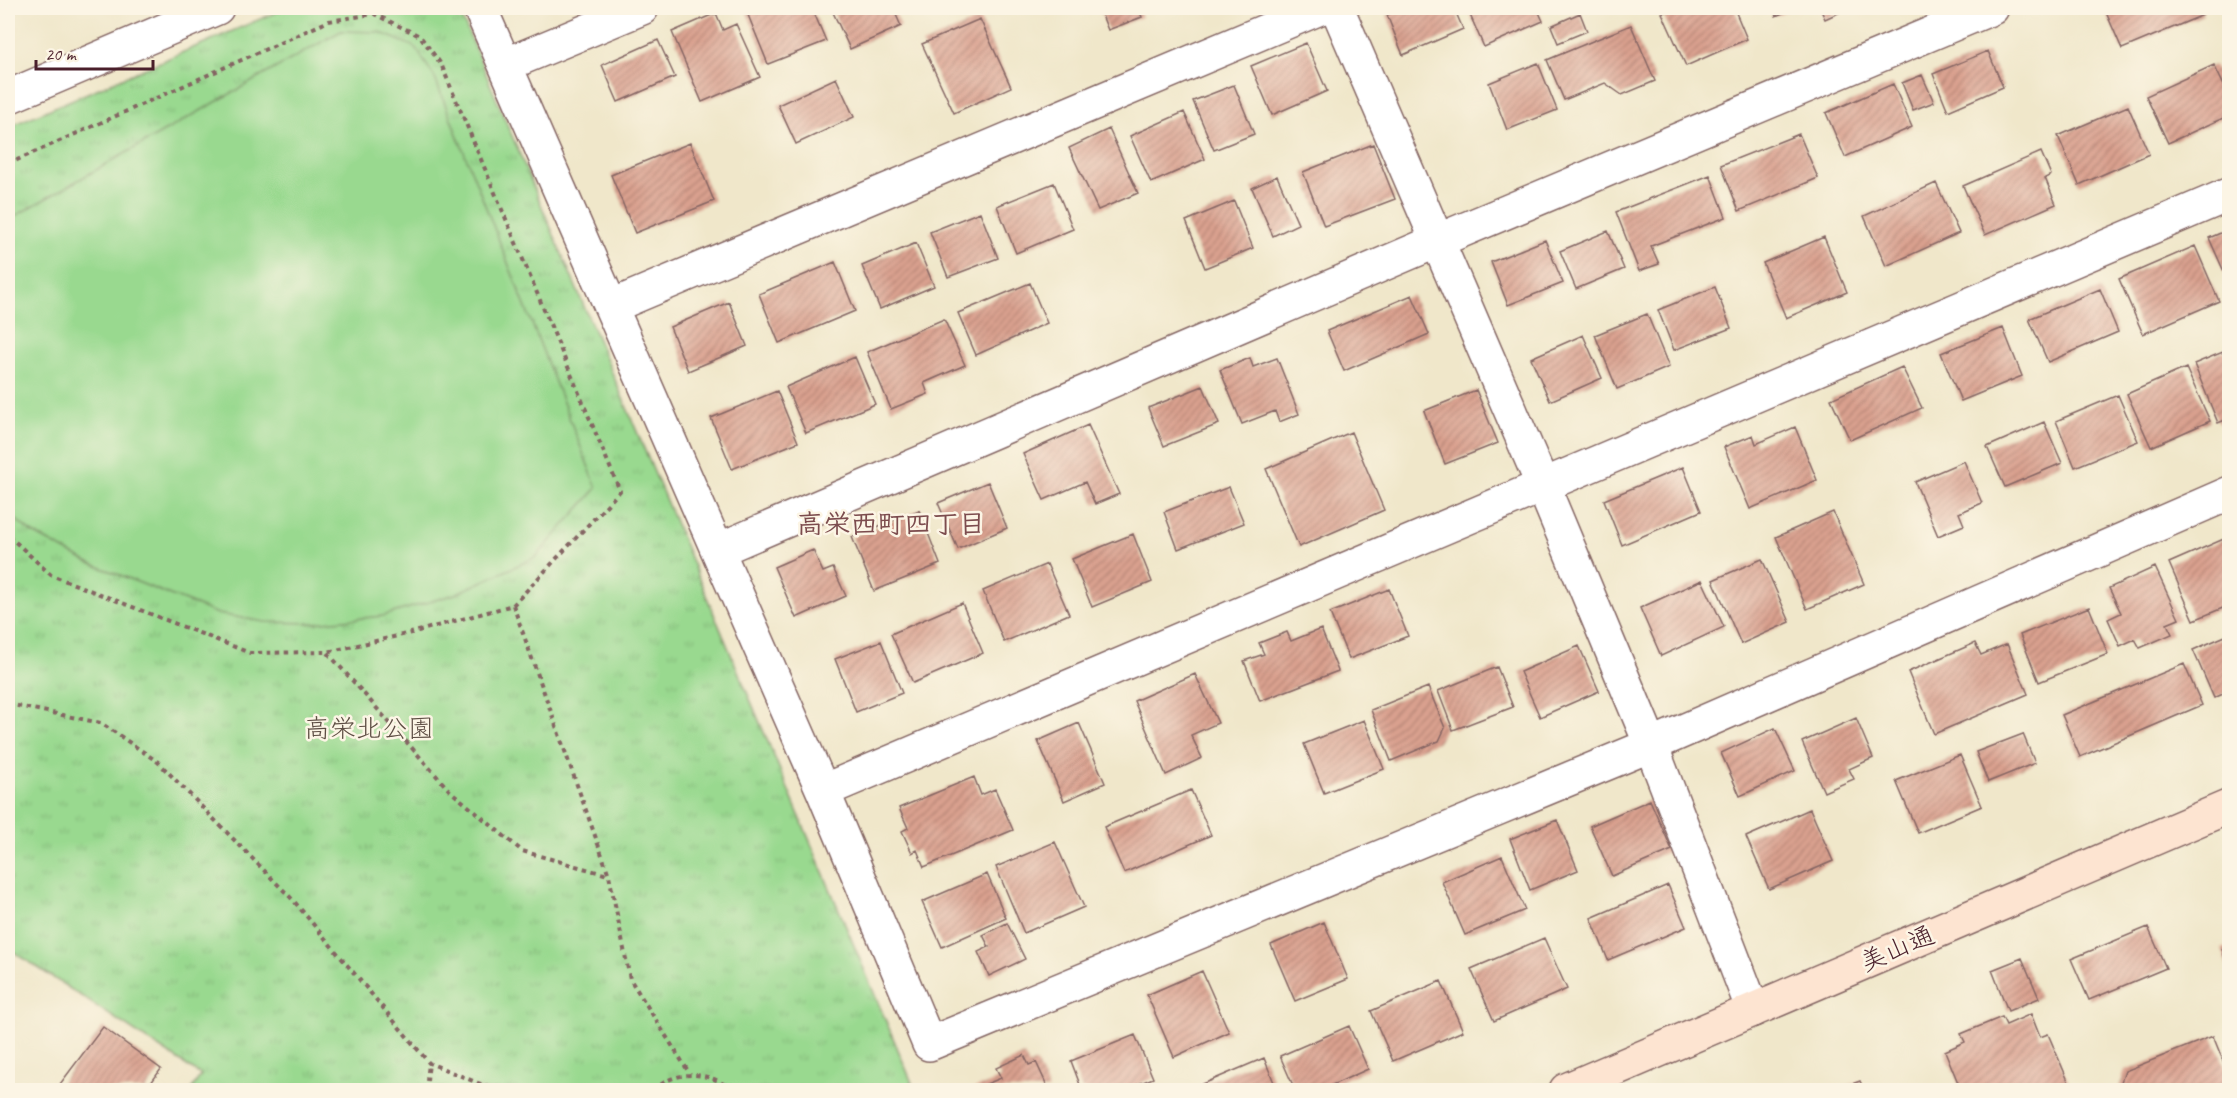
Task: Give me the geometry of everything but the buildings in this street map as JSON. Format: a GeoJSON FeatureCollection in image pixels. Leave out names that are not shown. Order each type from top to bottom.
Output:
{"type":"FeatureCollection","features":[{"type":"Feature","properties":{"kind":"street"},"geometry":{"type":"LineString","coordinates":[[8,97],[217,8]]}},
{"type":"Feature","properties":{"kind":"street"},"geometry":{"type":"LineString","coordinates":[[480,8],[823,791],[929,1044],[1651,746],[2229,493]]}},
{"type":"Feature","properties":{"kind":"street"},"geometry":{"type":"LineString","coordinates":[[505,65],[642,8]]}},
{"type":"Feature","properties":{"kind":"street"},"geometry":{"type":"LineString","coordinates":[[612,306],[1320,8]]}},
{"type":"Feature","properties":{"kind":"street"},"geometry":{"type":"LineString","coordinates":[[1337,8],[1543,486],[1651,746],[1753,1010]]}},
{"type":"Feature","properties":{"kind":"street"},"geometry":{"type":"LineString","coordinates":[[718,550],[1437,241],[1992,8]]}},
{"type":"Feature","properties":{"kind":"street"},"geometry":{"type":"LineString","coordinates":[[823,791],[2229,194]]}},
{"type":"Feature","properties":{"kind":"street","name":"美山通"},"geometry":{"type":"LineString","coordinates":[[1566,1090],[2229,806]]}},
{"type":"Feature","properties":{"kind":"path"},"geometry":{"type":"LineString","coordinates":[[8,165],[329,21],[374,14],[420,36],[441,64],[620,491],[513,604],[411,633],[327,652],[250,654],[51,575],[8,535]]}},
{"type":"Feature","properties":{"kind":"path"},"geometry":{"type":"LineString","coordinates":[[513,604],[609,875],[630,979],[690,1074]]}},
{"type":"Feature","properties":{"kind":"path"},"geometry":{"type":"LineString","coordinates":[[327,652],[449,790],[522,851],[609,875]]}},
{"type":"Feature","properties":{"kind":"path"},"geometry":{"type":"LineString","coordinates":[[8,704],[101,723],[158,762],[293,900],[429,1063],[483,1085],[513,1090]]}},
{"type":"Feature","properties":{"kind":"path"},"geometry":{"type":"LineString","coordinates":[[426,1090],[429,1063]]}},
{"type":"Feature","properties":{"kind":"path"},"geometry":{"type":"LineString","coordinates":[[654,1090],[672,1079],[690,1074],[707,1076],[724,1083],[732,1090]]}},
{"type":"Feature","properties":{"kind":"green space","name":"高栄北公園"},"geometry":{"type":"Polygon","coordinates":[[[286,8],[458,8],[915,1090],[191,1090],[201,1075],[8,948],[8,127],[286,8]]]}},
{"type":"Feature","properties":{"kind":"green space"},"geometry":{"type":"Polygon","coordinates":[[[341,31],[379,32],[415,47],[434,76],[597,488],[536,557],[455,594],[383,616],[314,623],[265,622],[218,614],[87,562],[31,532],[8,513],[8,220],[341,31]]]}},
{"type":"Feature","properties":{"kind":"district","name":"高栄西町四丁目"},"geometry":{"type":"Point","coordinates":[891,524]}}]}
